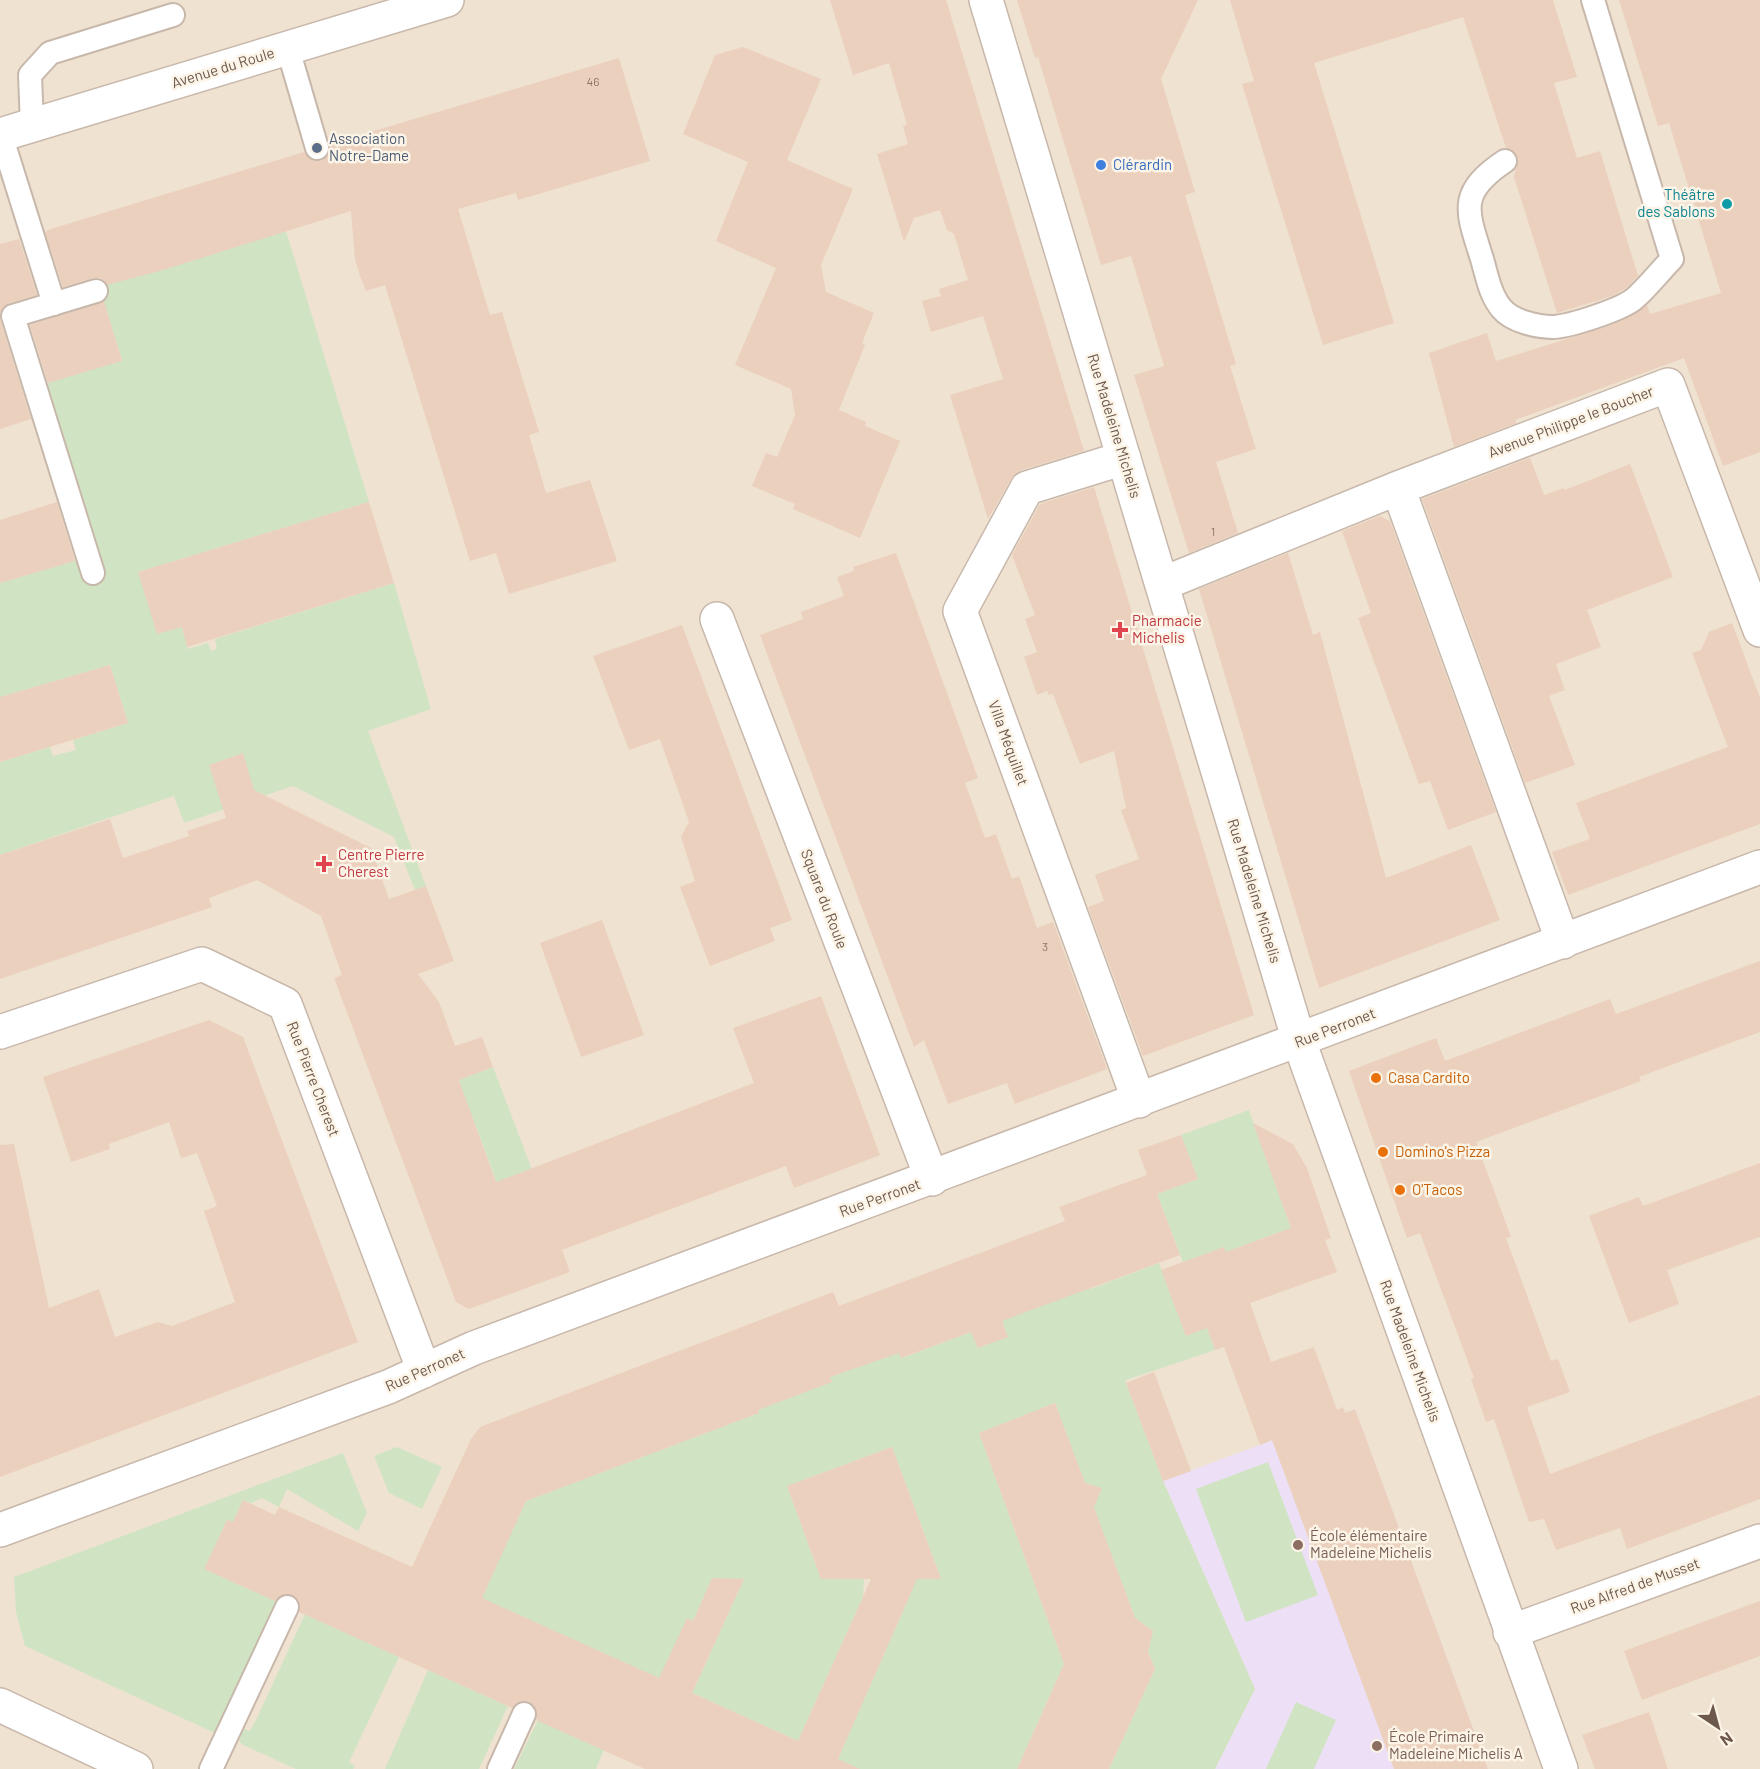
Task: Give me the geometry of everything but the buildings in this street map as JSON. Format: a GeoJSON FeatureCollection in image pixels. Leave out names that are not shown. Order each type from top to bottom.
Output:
{"type":"FeatureCollection","features":[{"type":"Feature","properties":{"kind":"street","name":"Rue Madeleine Michelis"},"geometry":{"type":"LineString","coordinates":[[986,0],[1299,1041],[1561,1769]]}},
{"type":"Feature","properties":{"kind":"street","name":"Avenue du Roule"},"geometry":{"type":"LineString","coordinates":[[1,135],[440,1]]}},
{"type":"Feature","properties":{"kind":"street","name":"Avenue Philippe le Boucher"},"geometry":{"type":"LineString","coordinates":[[1162,584],[1398,488],[1668,385],[1760,630]]}},
{"type":"Feature","properties":{"kind":"street","name":"Villa Méquillet"},"geometry":{"type":"LineString","coordinates":[[1124,458],[1027,488],[960,610],[1139,1101]]}},
{"type":"Feature","properties":{"kind":"street"},"geometry":{"type":"LineString","coordinates":[[1398,488],[1563,942]]}},
{"type":"Feature","properties":{"kind":"street","name":"Square du Roule"},"geometry":{"type":"LineString","coordinates":[[717,619],[932,1179]]}},
{"type":"Feature","properties":{"kind":"street","name":"Rue Perronet"},"geometry":{"type":"LineString","coordinates":[[0,1530],[388,1387],[485,1344],[932,1179],[1760,867]]}},
{"type":"Feature","properties":{"kind":"street","name":"Rue Pierre Cherest"},"geometry":{"type":"LineString","coordinates":[[0,1032],[202,964],[285,1004],[424,1371]]}},
{"type":"Feature","properties":{"kind":"street","name":"Rue Alfred de Musset"},"geometry":{"type":"LineString","coordinates":[[1510,1632],[1760,1541]]}},
{"type":"Feature","properties":{"kind":"street"},"geometry":{"type":"LineString","coordinates":[[0,1706],[136,1769]]}},
{"type":"Feature","properties":{"kind":"lane"},"geometry":{"type":"LineString","coordinates":[[1504,161],[1490,171],[1476,187],[1468,213],[1493,296],[1503,311],[1531,325],[1554,327],[1590,317],[1634,300],[1672,259],[1593,0]]}},
{"type":"Feature","properties":{"kind":"lane"},"geometry":{"type":"LineString","coordinates":[[32,126],[30,75],[50,53],[173,15]]}},
{"type":"Feature","properties":{"kind":"lane"},"geometry":{"type":"LineString","coordinates":[[288,49],[317,148]]}},
{"type":"Feature","properties":{"kind":"lane"},"geometry":{"type":"LineString","coordinates":[[1,135],[54,304]]}},
{"type":"Feature","properties":{"kind":"lane"},"geometry":{"type":"LineString","coordinates":[[93,573],[13,316],[96,291]]}},
{"type":"Feature","properties":{"kind":"lane"},"geometry":{"type":"LineString","coordinates":[[211,1769],[287,1606]]}},
{"type":"Feature","properties":{"kind":"lane"},"geometry":{"type":"LineString","coordinates":[[499,1769],[524,1714]]}},
{"type":"Feature","properties":{"kind":"shaded area"},"geometry":{"type":"Polygon","coordinates":[[[0,0],[1760,0],[1760,1769],[0,1769],[0,0]]]}},
{"type":"Feature","properties":{"kind":"shaded area","name":"École élémentaire Madeleine Michelis"},"geometry":{"type":"Polygon","coordinates":[[[1355,1409],[1488,1769],[1215,1769],[1255,1689],[1163,1481],[1355,1409]]]}},
{"type":"Feature","properties":{"kind":"green space"},"geometry":{"type":"Polygon","coordinates":[[[286,231],[369,502],[138,572],[182,627],[188,649],[208,643],[211,651],[217,649],[215,639],[394,583],[431,709],[368,731],[426,886],[415,890],[394,837],[293,786],[184,823],[174,796],[0,855],[0,762],[50,747],[53,756],[76,750],[73,740],[128,723],[110,665],[0,697],[0,583],[78,560],[44,384],[122,360],[99,287],[286,231]]]}},
{"type":"Feature","properties":{"kind":"green space"},"geometry":{"type":"Polygon","coordinates":[[[493,1067],[548,1212],[510,1234],[494,1175],[476,1126],[443,1086],[493,1067]]]}},
{"type":"Feature","properties":{"kind":"green space"},"geometry":{"type":"Polygon","coordinates":[[[1249,1110],[1291,1228],[1226,1252],[1183,1262],[1157,1194],[1197,1179],[1181,1135],[1249,1110]]]}},
{"type":"Feature","properties":{"kind":"green space"},"geometry":{"type":"Polygon","coordinates":[[[1159,1263],[1186,1335],[1207,1328],[1215,1350],[1126,1380],[1126,1383],[1163,1481],[1255,1689],[1215,1769],[1109,1769],[1155,1669],[1145,1644],[1151,1639],[1152,1631],[1146,1626],[1138,1626],[1092,1503],[1096,1487],[1085,1484],[1055,1403],[979,1433],[1064,1664],[1017,1769],[845,1769],[835,1765],[915,1579],[941,1579],[892,1447],[787,1486],[821,1579],[864,1579],[863,1597],[798,1741],[692,1693],[744,1579],[712,1579],[693,1621],[687,1619],[665,1681],[480,1598],[526,1501],[759,1413],[756,1405],[832,1382],[830,1377],[861,1366],[856,1352],[893,1338],[902,1358],[971,1332],[978,1348],[1007,1337],[1002,1321],[1082,1267],[1091,1289],[1159,1263]]]}},
{"type":"Feature","properties":{"kind":"green space"},"geometry":{"type":"Polygon","coordinates":[[[397,1447],[442,1467],[422,1509],[389,1493],[374,1456],[397,1447]]]}},
{"type":"Feature","properties":{"kind":"green space"},"geometry":{"type":"Polygon","coordinates":[[[343,1453],[367,1513],[358,1531],[287,1489],[279,1507],[262,1498],[251,1503],[243,1500],[233,1522],[227,1520],[205,1569],[278,1602],[217,1734],[25,1646],[16,1612],[14,1577],[343,1453]]]}},
{"type":"Feature","properties":{"kind":"green space"},"geometry":{"type":"Polygon","coordinates":[[[1268,1462],[1318,1595],[1246,1622],[1196,1489],[1268,1462]]]}},
{"type":"Feature","properties":{"kind":"green space"},"geometry":{"type":"Polygon","coordinates":[[[305,1614],[399,1657],[349,1762],[355,1766],[353,1769],[296,1769],[241,1744],[237,1733],[242,1728],[250,1731],[305,1614]]]}},
{"type":"Feature","properties":{"kind":"green space"},"geometry":{"type":"Polygon","coordinates":[[[428,1670],[508,1706],[479,1769],[385,1769],[428,1670]]]}},
{"type":"Feature","properties":{"kind":"green space"},"geometry":{"type":"Polygon","coordinates":[[[1296,1702],[1336,1720],[1314,1769],[1266,1769],[1296,1702]]]}},
{"type":"Feature","properties":{"kind":"green space"},"geometry":{"type":"Polygon","coordinates":[[[538,1720],[604,1750],[596,1769],[514,1769],[538,1720]]]}},
{"type":"Feature","properties":{"kind":"place","name":"Association Notre-Dame"},"geometry":{"type":"Point","coordinates":[317,148]}},
{"type":"Feature","properties":{"kind":"place","name":"Clérardin"},"geometry":{"type":"Point","coordinates":[1101,165]}},
{"type":"Feature","properties":{"kind":"place","name":"Théâtre des Sablons"},"geometry":{"type":"Point","coordinates":[1727,204]}},
{"type":"Feature","properties":{"kind":"place","name":"Pharmacie Michelis"},"geometry":{"type":"Point","coordinates":[1120,630]}},
{"type":"Feature","properties":{"kind":"place","name":"Centre Pierre Cherest"},"geometry":{"type":"Point","coordinates":[324,864]}},
{"type":"Feature","properties":{"kind":"place","name":"Casa Cardito"},"geometry":{"type":"Point","coordinates":[1376,1078]}},
{"type":"Feature","properties":{"kind":"place","name":"Domino's Pizza"},"geometry":{"type":"Point","coordinates":[1383,1152]}},
{"type":"Feature","properties":{"kind":"place","name":"O'Tacos"},"geometry":{"type":"Point","coordinates":[1400,1190]}},
{"type":"Feature","properties":{"kind":"place","name":"École élémentaire Madeleine Michelis"},"geometry":{"type":"Point","coordinates":[1298,1545]}},
{"type":"Feature","properties":{"kind":"place","name":"École Primaire Madeleine Michelis A"},"geometry":{"type":"Point","coordinates":[1377,1746]}}]}
